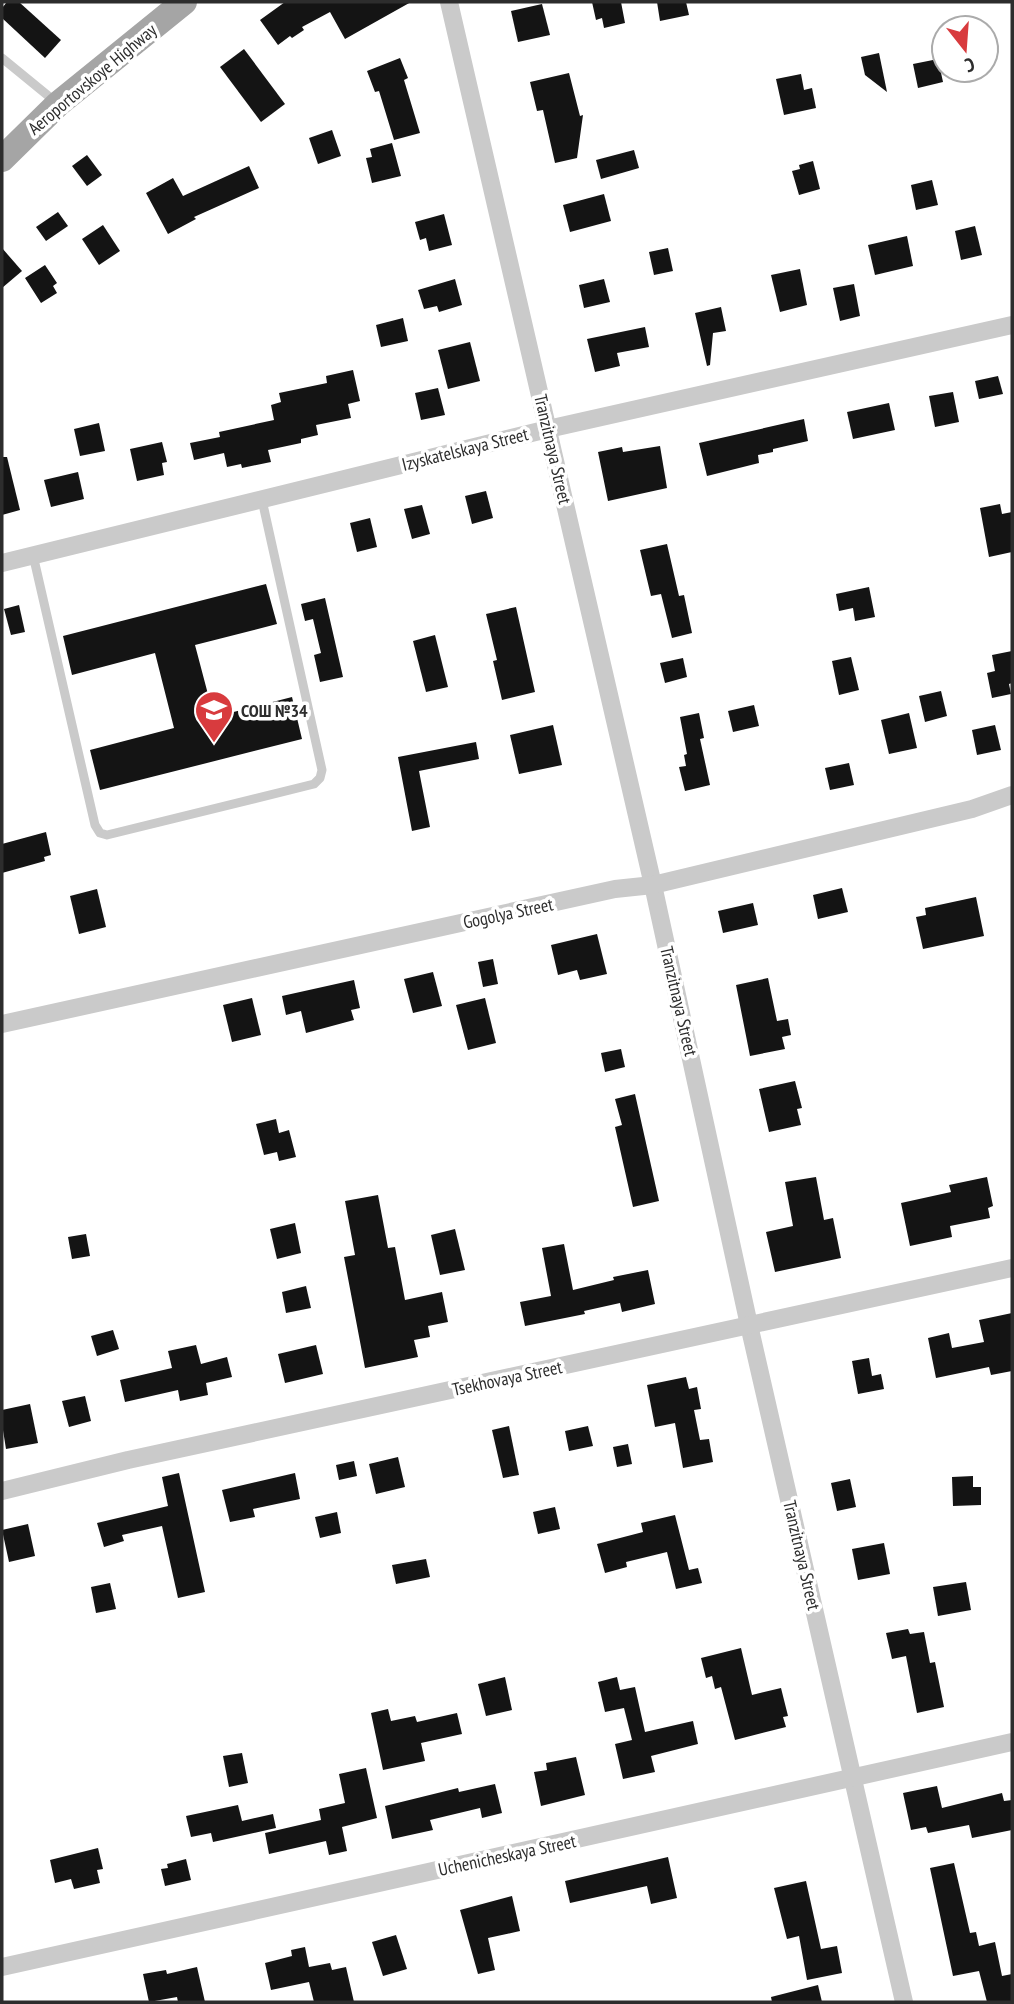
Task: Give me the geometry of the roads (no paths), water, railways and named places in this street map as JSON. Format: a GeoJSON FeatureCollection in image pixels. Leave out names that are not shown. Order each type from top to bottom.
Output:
{"type":"FeatureCollection","features":[{"type":"Feature","properties":{"kind":"main road","name":"Aeroportovskoye Highway"},"geometry":{"type":"LineString","coordinates":[[2,159],[58,104],[184,2]]}},
{"type":"Feature","properties":{"kind":"street","name":"Tranzitnaya Street"},"geometry":{"type":"LineString","coordinates":[[449,2],[653,885],[749,1325],[904,2002]]}},
{"type":"Feature","properties":{"kind":"street","name":"Izyskatelskaya Street"},"geometry":{"type":"LineString","coordinates":[[2,562],[548,429],[1012,325]]}},
{"type":"Feature","properties":{"kind":"street","name":"Gogolya Street"},"geometry":{"type":"LineString","coordinates":[[2,1024],[615,889],[653,885],[972,809],[1012,795]]}},
{"type":"Feature","properties":{"kind":"street","name":"Tsekhovaya Street"},"geometry":{"type":"LineString","coordinates":[[2,1491],[128,1460],[1012,1268]]}},
{"type":"Feature","properties":{"kind":"street","name":"Uchenicheskaya Street"},"geometry":{"type":"LineString","coordinates":[[2,1967],[1012,1742]]}},
{"type":"Feature","properties":{"kind":"lane"},"geometry":{"type":"LineString","coordinates":[[2,58],[58,104]]}},
{"type":"Feature","properties":{"kind":"lane"},"geometry":{"type":"LineString","coordinates":[[33,555],[95,825],[100,832],[107,835],[314,784],[320,778],[322,770],[262,500]]}},
{"type":"Feature","properties":{"kind":"place","name":"СОШ №34"},"geometry":{"type":"Point","coordinates":[214,744]}}]}
